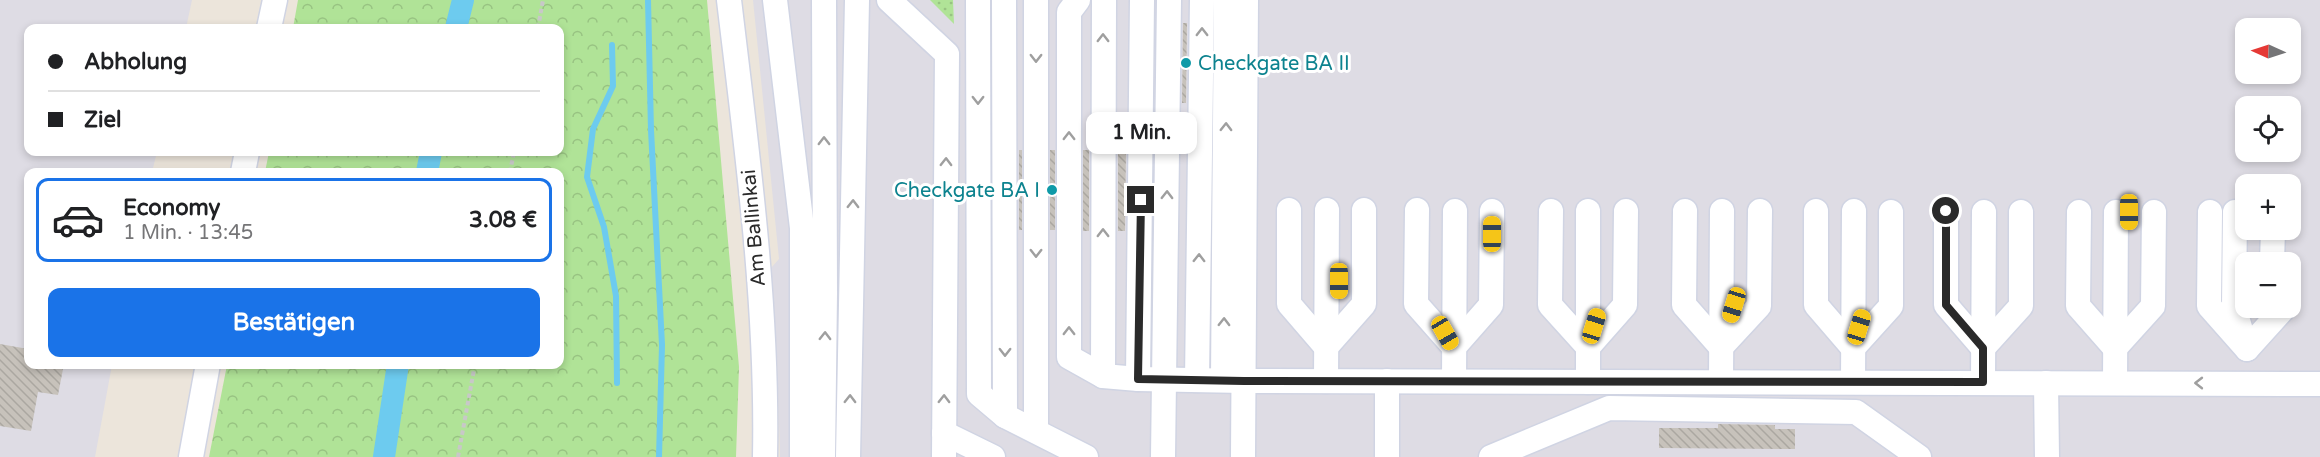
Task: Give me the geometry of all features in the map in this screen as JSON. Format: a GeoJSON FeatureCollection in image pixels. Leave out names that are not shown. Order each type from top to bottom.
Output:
{"type":"FeatureCollection","features":[{"type":"Feature","properties":{"kind":"street"},"geometry":{"type":"LineString","coordinates":[[270,24],[274,0]]}},
{"type":"Feature","properties":{"kind":"street","name":"Am Ballinkai"},"geometry":{"type":"LineString","coordinates":[[729,0],[757,260],[764,370],[765,457]]}},
{"type":"Feature","properties":{"kind":"street"},"geometry":{"type":"LineString","coordinates":[[775,0],[802,228],[802,457]]}},
{"type":"Feature","properties":{"kind":"street"},"geometry":{"type":"LineString","coordinates":[[823,457],[824,0]]}},
{"type":"Feature","properties":{"kind":"street"},"geometry":{"type":"LineString","coordinates":[[848,457],[857,0]]}},
{"type":"Feature","properties":{"kind":"street"},"geometry":{"type":"LineString","coordinates":[[889,0],[947,54],[944,445],[993,457]]}},
{"type":"Feature","properties":{"kind":"street"},"geometry":{"type":"LineString","coordinates":[[978,0],[979,394],[1005,417],[1086,457]]}},
{"type":"Feature","properties":{"kind":"street"},"geometry":{"type":"LineString","coordinates":[[1004,0],[1005,417]]}},
{"type":"Feature","properties":{"kind":"street"},"geometry":{"type":"LineString","coordinates":[[1036,0],[1036,431]]}},
{"type":"Feature","properties":{"kind":"street"},"geometry":{"type":"LineString","coordinates":[[1078,0],[1069,12],[1069,357],[1103,376],[1138,379],[1326,381],[2320,384]]}},
{"type":"Feature","properties":{"kind":"street"},"geometry":{"type":"LineString","coordinates":[[1103,376],[1104,0]]}},
{"type":"Feature","properties":{"kind":"street"},"geometry":{"type":"LineString","coordinates":[[1138,379],[1142,0]]}},
{"type":"Feature","properties":{"kind":"street"},"geometry":{"type":"LineString","coordinates":[[1163,457],[1169,0]]}},
{"type":"Feature","properties":{"kind":"street"},"geometry":{"type":"LineString","coordinates":[[1197,380],[1202,0]]}},
{"type":"Feature","properties":{"kind":"street"},"geometry":{"type":"LineString","coordinates":[[1226,0],[1234,380],[1243,457]]}},
{"type":"Feature","properties":{"kind":"street"},"geometry":{"type":"LineString","coordinates":[[1234,380],[1246,0]]}},
{"type":"Feature","properties":{"kind":"street"},"geometry":{"type":"LineString","coordinates":[[1326,381],[1327,210]]}},
{"type":"Feature","properties":{"kind":"street"},"geometry":{"type":"LineString","coordinates":[[1326,346],[1364,304],[1327,210]]}},
{"type":"Feature","properties":{"kind":"street"},"geometry":{"type":"LineString","coordinates":[[1326,346],[1289,304],[1327,210]]}},
{"type":"Feature","properties":{"kind":"street"},"geometry":{"type":"LineString","coordinates":[[1454,347],[1491,305],[1455,211]]}},
{"type":"Feature","properties":{"kind":"street"},"geometry":{"type":"LineString","coordinates":[[1454,381],[1455,211]]}},
{"type":"Feature","properties":{"kind":"street"},"geometry":{"type":"LineString","coordinates":[[1454,347],[1416,304],[1455,211]]}},
{"type":"Feature","properties":{"kind":"street"},"geometry":{"type":"LineString","coordinates":[[1588,347],[1625,305],[1589,211]]}},
{"type":"Feature","properties":{"kind":"street"},"geometry":{"type":"LineString","coordinates":[[1587,382],[1589,211]]}},
{"type":"Feature","properties":{"kind":"street"},"geometry":{"type":"LineString","coordinates":[[1588,347],[1550,305],[1589,211]]}},
{"type":"Feature","properties":{"kind":"street"},"geometry":{"type":"LineString","coordinates":[[1721,347],[1759,306],[1722,211]]}},
{"type":"Feature","properties":{"kind":"street"},"geometry":{"type":"LineString","coordinates":[[1721,382],[1722,211]]}},
{"type":"Feature","properties":{"kind":"street"},"geometry":{"type":"LineString","coordinates":[[1721,347],[1684,305],[1722,211]]}},
{"type":"Feature","properties":{"kind":"street"},"geometry":{"type":"LineString","coordinates":[[1853,348],[1891,306],[1854,211]]}},
{"type":"Feature","properties":{"kind":"street"},"geometry":{"type":"LineString","coordinates":[[1853,382],[1854,211]]}},
{"type":"Feature","properties":{"kind":"street"},"geometry":{"type":"LineString","coordinates":[[1853,348],[1816,305],[1854,211]]}},
{"type":"Feature","properties":{"kind":"street"},"geometry":{"type":"LineString","coordinates":[[1983,348],[2021,306],[1984,212]]}},
{"type":"Feature","properties":{"kind":"street"},"geometry":{"type":"LineString","coordinates":[[1983,382],[1984,212]]}},
{"type":"Feature","properties":{"kind":"street"},"geometry":{"type":"LineString","coordinates":[[1983,348],[1946,305],[1984,212]]}},
{"type":"Feature","properties":{"kind":"street"},"geometry":{"type":"LineString","coordinates":[[2115,348],[2153,306],[2116,212]]}},
{"type":"Feature","properties":{"kind":"street"},"geometry":{"type":"LineString","coordinates":[[2115,383],[2116,212]]}},
{"type":"Feature","properties":{"kind":"street"},"geometry":{"type":"LineString","coordinates":[[2115,348],[2078,306],[2116,212]]}},
{"type":"Feature","properties":{"kind":"street"},"geometry":{"type":"LineString","coordinates":[[2229,217],[2243,252]]}},
{"type":"Feature","properties":{"kind":"street"},"geometry":{"type":"LineString","coordinates":[[2229,217],[2234,307],[2247,349]]}},
{"type":"Feature","properties":{"kind":"street"},"geometry":{"type":"LineString","coordinates":[[2246,384],[2247,318]]}},
{"type":"Feature","properties":{"kind":"street"},"geometry":{"type":"LineString","coordinates":[[2247,349],[2256,318]]}},
{"type":"Feature","properties":{"kind":"street"},"geometry":{"type":"LineString","coordinates":[[2247,349],[2266,318]]}},
{"type":"Feature","properties":{"kind":"street"},"geometry":{"type":"LineString","coordinates":[[2247,349],[2275,318]]}},
{"type":"Feature","properties":{"kind":"street"},"geometry":{"type":"LineString","coordinates":[[191,457],[207,369]]}},
{"type":"Feature","properties":{"kind":"street"},"geometry":{"type":"LineString","coordinates":[[1387,381],[1387,457]]}},
{"type":"Feature","properties":{"kind":"street"},"geometry":{"type":"LineString","coordinates":[[2046,383],[2047,457]]}},
{"type":"Feature","properties":{"kind":"street"},"geometry":{"type":"LineString","coordinates":[[1491,457],[1609,408],[1856,412],[1919,457]]}},
{"type":"Feature","properties":{"kind":"path"},"geometry":{"type":"LineString","coordinates":[[539,24],[543,0]]}},
{"type":"Feature","properties":{"kind":"path"},"geometry":{"type":"LineString","coordinates":[[458,457],[474,369]]}},
{"type":"Feature","properties":{"kind":"shaded area"},"geometry":{"type":"Polygon","coordinates":[[[0,0],[192,0],[187,24],[24,24],[24,156],[156,156],[153,168],[24,168],[24,369],[111,369],[95,457],[0,457],[0,0]]]}},
{"type":"Feature","properties":{"kind":"shaded area"},"geometry":{"type":"Polygon","coordinates":[[[753,0],[2320,0],[2320,457],[780,457],[777,354],[771,268],[779,259],[753,0]]]}},
{"type":"Feature","properties":{"kind":"green space"},"geometry":{"type":"Polygon","coordinates":[[[298,0],[707,0],[739,367],[736,457],[209,457],[226,369],[564,369],[564,168],[266,168],[268,156],[564,156],[564,24],[294,24],[298,0]]]}},
{"type":"Feature","properties":{"kind":"green space"},"geometry":{"type":"Polygon","coordinates":[[[930,0],[953,0],[954,24],[930,0]]]}},
{"type":"Feature","properties":{"kind":"building"},"geometry":{"type":"Polygon","coordinates":[[[1183,23],[1187,23],[1186,103],[1182,103],[1183,23]]]}},
{"type":"Feature","properties":{"kind":"building"},"geometry":{"type":"Polygon","coordinates":[[[1019,150],[1022,150],[1022,230],[1019,230],[1019,150]]]}},
{"type":"Feature","properties":{"kind":"building"},"geometry":{"type":"Polygon","coordinates":[[[1050,150],[1055,150],[1055,230],[1050,230],[1050,150]]]}},
{"type":"Feature","properties":{"kind":"building"},"geometry":{"type":"Polygon","coordinates":[[[1083,150],[1089,150],[1089,231],[1083,231],[1083,150]]]}},
{"type":"Feature","properties":{"kind":"building"},"geometry":{"type":"Polygon","coordinates":[[[1118,151],[1126,151],[1125,231],[1118,231],[1118,151]]]}},
{"type":"Feature","properties":{"kind":"building"},"geometry":{"type":"Polygon","coordinates":[[[0,344],[24,348],[24,369],[63,369],[58,395],[38,392],[31,431],[0,426],[0,344]]]}},
{"type":"Feature","properties":{"kind":"building"},"geometry":{"type":"Polygon","coordinates":[[[1718,424],[1775,425],[1775,429],[1795,429],[1795,449],[1659,448],[1659,428],[1718,428],[1718,424]]]}},
{"type":"Feature","properties":{"kind":"waterway"},"geometry":{"type":"LineString","coordinates":[[457,24],[463,0]]}},
{"type":"Feature","properties":{"kind":"waterway"},"geometry":{"type":"LineString","coordinates":[[648,0],[651,130],[662,345],[659,457]]}},
{"type":"Feature","properties":{"kind":"waterway"},"geometry":{"type":"LineString","coordinates":[[612,45],[613,86],[593,129],[587,177],[604,227],[616,296],[617,383]]}},
{"type":"Feature","properties":{"kind":"waterway"},"geometry":{"type":"LineString","coordinates":[[428,168],[430,156]]}},
{"type":"Feature","properties":{"kind":"waterway"},"geometry":{"type":"LineString","coordinates":[[384,457],[397,369]]}},
{"type":"Feature","properties":{"kind":"place","name":"Checkgate BA II"},"geometry":{"type":"Point","coordinates":[1186,63]}},
{"type":"Feature","properties":{"kind":"place","name":"Checkgate BA I"},"geometry":{"type":"Point","coordinates":[1052,190]}},
{"type":"Feature","properties":{"kind":"route"},"geometry":{"type":"LineString","coordinates":[[1141,200],[1138,379],[1244,381],[1983,382],[1983,348],[1946,305],[1946,211]]}}]}
